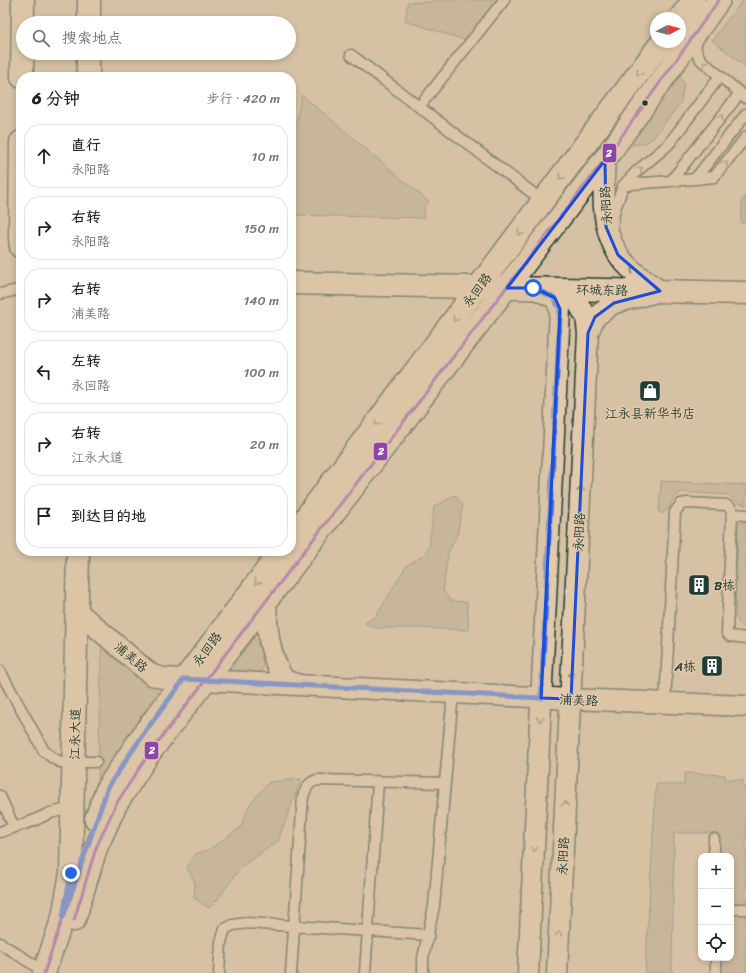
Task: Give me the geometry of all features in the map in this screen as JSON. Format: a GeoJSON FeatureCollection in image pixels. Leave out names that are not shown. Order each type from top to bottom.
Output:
{"type":"FeatureCollection","features":[{"type":"Feature","properties":{"kind":"main road"},"geometry":{"type":"LineString","coordinates":[[23,0],[23,16]]}},
{"type":"Feature","properties":{"kind":"main road"},"geometry":{"type":"LineString","coordinates":[[89,0],[89,16]]}},
{"type":"Feature","properties":{"kind":"main road"},"geometry":{"type":"LineString","coordinates":[[685,12],[694,0]]}},
{"type":"Feature","properties":{"kind":"main road","name":"永回路"},"geometry":{"type":"LineString","coordinates":[[69,919],[76,878],[108,787],[147,729],[266,602],[605,160],[719,0]]}},
{"type":"Feature","properties":{"kind":"main road","name":"永回路"},"geometry":{"type":"LineString","coordinates":[[296,530],[658,48]]}},
{"type":"Feature","properties":{"kind":"main road"},"geometry":{"type":"LineString","coordinates":[[22,60],[22,72]]}},
{"type":"Feature","properties":{"kind":"main road"},"geometry":{"type":"LineString","coordinates":[[88,60],[88,72]]}},
{"type":"Feature","properties":{"kind":"main road","name":"环城东路"},"geometry":{"type":"LineString","coordinates":[[296,283],[746,293]]}},
{"type":"Feature","properties":{"kind":"main road","name":"江永大道"},"geometry":{"type":"LineString","coordinates":[[69,919],[73,808],[78,556]]}},
{"type":"Feature","properties":{"kind":"main road","name":"永回路"},"geometry":{"type":"LineString","coordinates":[[48,973],[96,848],[116,804],[194,680],[278,556]]}},
{"type":"Feature","properties":{"kind":"main road","name":"永回路"},"geometry":{"type":"LineString","coordinates":[[73,808],[76,878]]}},
{"type":"Feature","properties":{"kind":"street","name":"永阳路"},"geometry":{"type":"LineString","coordinates":[[605,160],[603,193],[606,227],[618,255],[634,272],[660,291]]}},
{"type":"Feature","properties":{"kind":"street"},"geometry":{"type":"LineString","coordinates":[[542,289],[574,296],[586,317],[588,333]]}},
{"type":"Feature","properties":{"kind":"street"},"geometry":{"type":"LineString","coordinates":[[528,973],[560,309],[554,298],[542,289]]}},
{"type":"Feature","properties":{"kind":"street"},"geometry":{"type":"LineString","coordinates":[[559,330],[572,306],[603,290]]}},
{"type":"Feature","properties":{"kind":"street","name":"永阳路"},"geometry":{"type":"LineString","coordinates":[[557,973],[588,333],[595,317],[614,303],[660,291]]}},
{"type":"Feature","properties":{"kind":"street"},"geometry":{"type":"LineString","coordinates":[[266,602],[267,633],[279,671],[284,680],[302,685]]}},
{"type":"Feature","properties":{"kind":"street","name":"浦美路"},"geometry":{"type":"LineString","coordinates":[[77,611],[152,675],[163,678],[541,698],[746,706]]}},
{"type":"Feature","properties":{"kind":"lane"},"geometry":{"type":"LineString","coordinates":[[419,107],[504,0]]}},
{"type":"Feature","properties":{"kind":"lane"},"geometry":{"type":"LineString","coordinates":[[671,181],[743,95],[702,61],[696,53],[695,43],[700,26]]}},
{"type":"Feature","properties":{"kind":"lane"},"geometry":{"type":"LineString","coordinates":[[351,55],[543,201]]}},
{"type":"Feature","properties":{"kind":"lane"},"geometry":{"type":"LineString","coordinates":[[618,255],[612,224],[623,186],[668,145],[720,76]]}},
{"type":"Feature","properties":{"kind":"lane"},"geometry":{"type":"LineString","coordinates":[[695,180],[746,114]]}},
{"type":"Feature","properties":{"kind":"lane"},"geometry":{"type":"LineString","coordinates":[[623,186],[714,177],[746,137]]}},
{"type":"Feature","properties":{"kind":"lane"},"geometry":{"type":"LineString","coordinates":[[0,294],[16,290]]}},
{"type":"Feature","properties":{"kind":"lane"},"geometry":{"type":"LineString","coordinates":[[665,703],[675,512],[681,504],[726,505],[731,508],[727,633],[730,636],[746,638]]}},
{"type":"Feature","properties":{"kind":"lane"},"geometry":{"type":"LineString","coordinates":[[732,514],[746,515]]}},
{"type":"Feature","properties":{"kind":"lane"},"geometry":{"type":"LineString","coordinates":[[0,671],[44,751],[60,762],[96,762]]}},
{"type":"Feature","properties":{"kind":"lane"},"geometry":{"type":"LineString","coordinates":[[423,973],[424,958],[434,906],[453,693]]}},
{"type":"Feature","properties":{"kind":"lane"},"geometry":{"type":"LineString","coordinates":[[291,973],[303,796],[308,786],[313,781],[320,780],[445,784]]}},
{"type":"Feature","properties":{"kind":"lane"},"geometry":{"type":"LineString","coordinates":[[365,973],[378,782]]}},
{"type":"Feature","properties":{"kind":"lane"},"geometry":{"type":"LineString","coordinates":[[0,796],[14,827]]}},
{"type":"Feature","properties":{"kind":"lane"},"geometry":{"type":"LineString","coordinates":[[0,832],[33,821],[50,813],[73,808]]}},
{"type":"Feature","properties":{"kind":"lane"},"geometry":{"type":"LineString","coordinates":[[714,839],[714,853]]}},
{"type":"Feature","properties":{"kind":"lane"},"geometry":{"type":"LineString","coordinates":[[734,909],[746,909]]}},
{"type":"Feature","properties":{"kind":"lane"},"geometry":{"type":"LineString","coordinates":[[219,973],[221,942],[225,929],[233,925],[247,923],[428,935]]}},
{"type":"Feature","properties":{"kind":"lane"},"geometry":{"type":"LineString","coordinates":[[0,943],[48,973]]}},
{"type":"Feature","properties":{"kind":"lane"},"geometry":{"type":"LineString","coordinates":[[716,961],[716,973]]}},
{"type":"Feature","properties":{"kind":"highlighted area"},"geometry":{"type":"Polygon","coordinates":[[[605,160],[606,227],[618,255],[660,291],[614,303],[595,317],[588,333],[571,699],[541,698],[560,309],[555,298],[533,288],[507,288],[605,160]]]}},
{"type":"Feature","properties":{"kind":"shaded area"},"geometry":{"type":"Polygon","coordinates":[[[436,0],[497,0],[465,40],[405,21],[408,2],[430,2],[436,0]]]}},
{"type":"Feature","properties":{"kind":"shaded area"},"geometry":{"type":"Polygon","coordinates":[[[743,0],[746,0],[746,67],[712,40],[743,0]]]}},
{"type":"Feature","properties":{"kind":"shaded area"},"geometry":{"type":"Polygon","coordinates":[[[673,65],[684,84],[681,102],[653,138],[645,143],[631,145],[618,141],[673,65]]]}},
{"type":"Feature","properties":{"kind":"shaded area"},"geometry":{"type":"Polygon","coordinates":[[[302,95],[429,202],[424,207],[424,218],[296,215],[297,119],[302,95]]]}},
{"type":"Feature","properties":{"kind":"shaded area"},"geometry":{"type":"Polygon","coordinates":[[[746,195],[746,223],[741,223],[742,200],[746,195]]]}},
{"type":"Feature","properties":{"kind":"shaded area"},"geometry":{"type":"Polygon","coordinates":[[[661,481],[746,485],[746,505],[739,503],[728,495],[682,492],[674,498],[664,513],[659,513],[661,481]]]}},
{"type":"Feature","properties":{"kind":"shaded area"},"geometry":{"type":"Polygon","coordinates":[[[455,495],[463,505],[457,535],[448,553],[443,591],[451,601],[467,602],[469,630],[376,628],[365,623],[376,616],[407,565],[423,556],[429,547],[434,507],[455,495]]]}},
{"type":"Feature","properties":{"kind":"shaded area"},"geometry":{"type":"Polygon","coordinates":[[[746,522],[745,627],[740,624],[735,616],[738,527],[740,523],[746,522]]]}},
{"type":"Feature","properties":{"kind":"shaded area"},"geometry":{"type":"Polygon","coordinates":[[[102,636],[167,688],[98,786],[98,781],[102,636]]]}},
{"type":"Feature","properties":{"kind":"shaded area"},"geometry":{"type":"Polygon","coordinates":[[[254,637],[261,652],[263,669],[260,672],[228,672],[227,667],[250,638],[254,637]]]}},
{"type":"Feature","properties":{"kind":"shaded area"},"geometry":{"type":"Polygon","coordinates":[[[685,773],[725,775],[725,779],[743,780],[743,787],[746,787],[746,973],[719,973],[719,961],[734,961],[734,853],[719,853],[718,833],[674,833],[672,973],[645,973],[656,784],[684,785],[685,773]]]}},
{"type":"Feature","properties":{"kind":"shaded area"},"geometry":{"type":"Polygon","coordinates":[[[301,779],[278,841],[241,867],[217,900],[209,908],[194,898],[195,883],[187,867],[196,854],[210,849],[240,828],[250,804],[269,782],[301,779]]]}},
{"type":"Feature","properties":{"kind":"transit line","name":"2"},"geometry":{"type":"LineString","coordinates":[[74,920],[96,848],[116,804],[148,755],[611,151],[719,0]]}},
{"type":"Feature","properties":{"kind":"transit line","name":"2"},"geometry":{"type":"LineString","coordinates":[[44,973],[75,882]]}},
{"type":"Feature","properties":{"kind":"place","name":"江永县新华书店"},"geometry":{"type":"Point","coordinates":[650,391]}},
{"type":"Feature","properties":{"kind":"place","name":"B栋"},"geometry":{"type":"Point","coordinates":[699,585]}},
{"type":"Feature","properties":{"kind":"place","name":"A栋"},"geometry":{"type":"Point","coordinates":[712,666]}},
{"type":"Feature","properties":{"kind":"route"},"geometry":{"type":"LineString","coordinates":[[71,873],[63,917],[108,787],[147,729],[184,679],[541,698],[560,309],[554,298],[533,288]]}}]}
